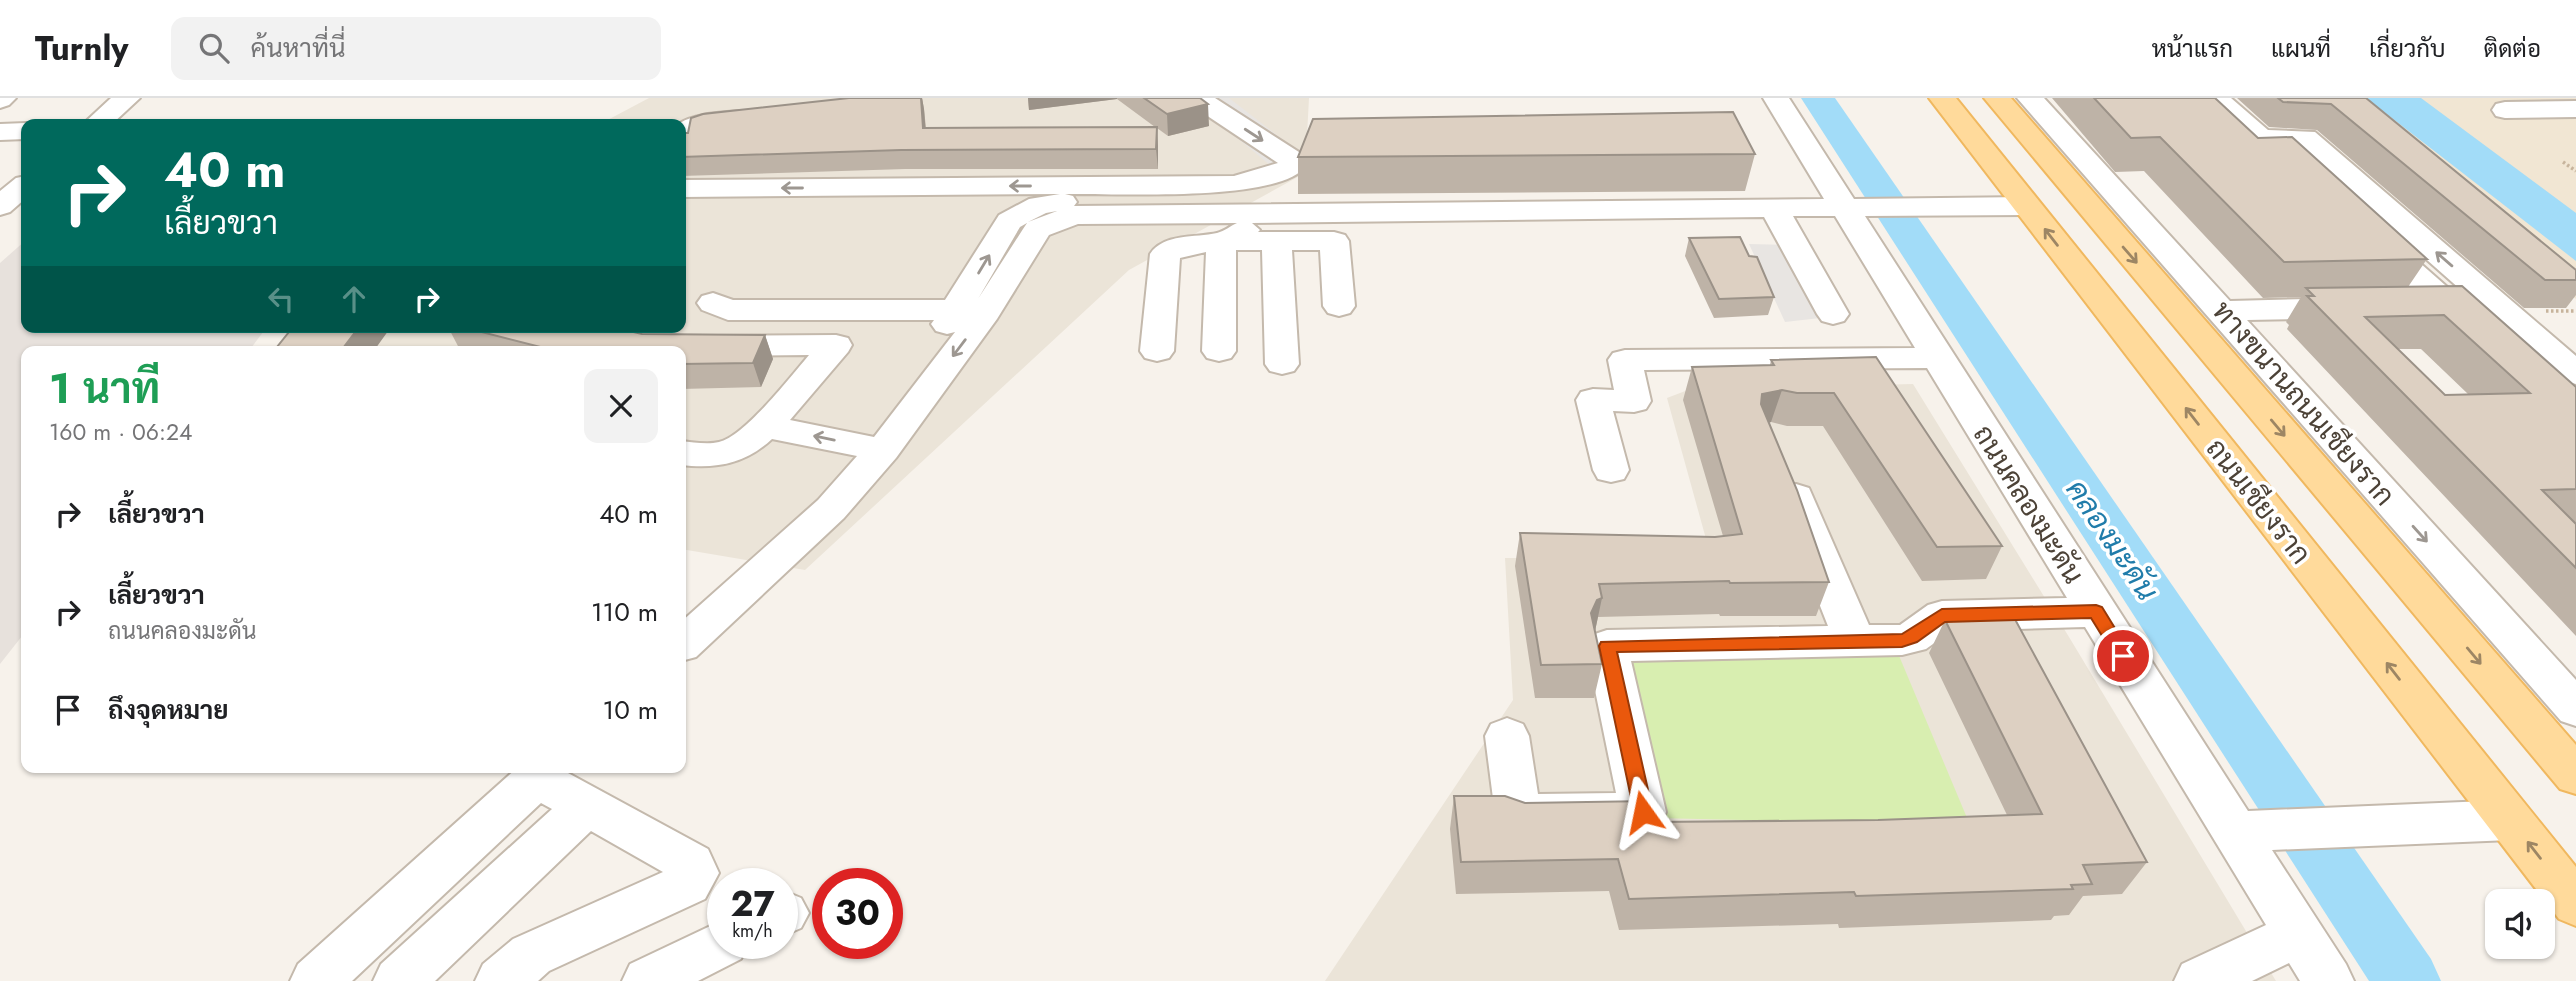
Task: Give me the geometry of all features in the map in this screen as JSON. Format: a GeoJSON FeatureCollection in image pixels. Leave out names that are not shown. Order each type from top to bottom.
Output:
{"type":"FeatureCollection","features":[{"type":"Feature","properties":{"kind":"main road","name":"ถนนเชียงราก"},"geometry":{"type":"LineString","coordinates":[[1942,98],[2576,904]]}},
{"type":"Feature","properties":{"kind":"main road"},"geometry":{"type":"LineString","coordinates":[[1997,98],[2576,776]]}},
{"type":"Feature","properties":{"kind":"main road"},"geometry":{"type":"LineString","coordinates":[[2013,98],[2054,166]]}},
{"type":"Feature","properties":{"kind":"street"},"geometry":{"type":"LineString","coordinates":[[102,119],[127,98]]}},
{"type":"Feature","properties":{"kind":"street"},"geometry":{"type":"LineString","coordinates":[[1157,351],[1165,254],[1235,210],[1292,166],[1292,160],[1197,98]]}},
{"type":"Feature","properties":{"kind":"street","name":"ถนนคลองมะดัน"},"geometry":{"type":"LineString","coordinates":[[1776,98],[1845,202],[1938,358],[2096,612],[2244,831],[2297,934],[2328,981]]}},
{"type":"Feature","properties":{"kind":"street","name":"ทางขนานถนนเชียงราก"},"geometry":{"type":"LineString","coordinates":[[2030,98],[2097,172],[2239,310],[2576,709]]}},
{"type":"Feature","properties":{"kind":"street"},"geometry":{"type":"LineString","coordinates":[[2041,98],[2107,171],[2097,172]]}},
{"type":"Feature","properties":{"kind":"street"},"geometry":{"type":"LineString","coordinates":[[2216,98],[2320,191]]}},
{"type":"Feature","properties":{"kind":"street"},"geometry":{"type":"LineString","coordinates":[[2505,110],[2576,109]]}},
{"type":"Feature","properties":{"kind":"street"},"geometry":{"type":"LineString","coordinates":[[686,129],[694,125],[770,116]]}},
{"type":"Feature","properties":{"kind":"street"},"geometry":{"type":"LineString","coordinates":[[0,132],[21,131]]}},
{"type":"Feature","properties":{"kind":"street"},"geometry":{"type":"LineString","coordinates":[[2260,138],[2305,138],[2576,374]]}},
{"type":"Feature","properties":{"kind":"street"},"geometry":{"type":"LineString","coordinates":[[0,206],[21,188]]}},
{"type":"Feature","properties":{"kind":"street"},"geometry":{"type":"LineString","coordinates":[[686,188],[1235,210],[1845,202],[2027,206]]}},
{"type":"Feature","properties":{"kind":"street"},"geometry":{"type":"LineString","coordinates":[[969,315],[1009,221],[1040,205],[1072,208],[1235,210],[1773,208],[1845,202]]}},
{"type":"Feature","properties":{"kind":"street"},"geometry":{"type":"LineString","coordinates":[[686,641],[831,509],[969,315],[1038,229],[1072,208]]}},
{"type":"Feature","properties":{"kind":"street"},"geometry":{"type":"LineString","coordinates":[[1773,208],[1833,314]]}},
{"type":"Feature","properties":{"kind":"street"},"geometry":{"type":"LineString","coordinates":[[1235,210],[1277,242],[1334,241],[1339,306]]}},
{"type":"Feature","properties":{"kind":"street"},"geometry":{"type":"LineString","coordinates":[[1219,351],[1235,210]]}},
{"type":"Feature","properties":{"kind":"street"},"geometry":{"type":"LineString","coordinates":[[1009,221],[1038,229]]}},
{"type":"Feature","properties":{"kind":"street"},"geometry":{"type":"LineString","coordinates":[[2360,226],[2489,340]]}},
{"type":"Feature","properties":{"kind":"street"},"geometry":{"type":"LineString","coordinates":[[1277,242],[1282,364]]}},
{"type":"Feature","properties":{"kind":"street"},"geometry":{"type":"LineString","coordinates":[[713,303],[728,310],[969,315]]}},
{"type":"Feature","properties":{"kind":"street"},"geometry":{"type":"LineString","coordinates":[[2239,310],[2495,304]]}},
{"type":"Feature","properties":{"kind":"street"},"geometry":{"type":"LineString","coordinates":[[2541,344],[2576,340]]}},
{"type":"Feature","properties":{"kind":"street"},"geometry":{"type":"LineString","coordinates":[[686,454],[709,456],[736,450],[773,416],[836,345],[688,345]]}},
{"type":"Feature","properties":{"kind":"street"},"geometry":{"type":"LineString","coordinates":[[1611,470],[1593,400],[1634,401],[1626,360],[1938,358]]}},
{"type":"Feature","properties":{"kind":"street"},"geometry":{"type":"LineString","coordinates":[[773,416],[879,438]]}},
{"type":"Feature","properties":{"kind":"street"},"geometry":{"type":"LineString","coordinates":[[1782,462],[1855,641]]}},
{"type":"Feature","properties":{"kind":"street"},"geometry":{"type":"LineString","coordinates":[[1507,736],[1518,814],[1643,812],[1607,646],[1911,638],[1942,615],[2096,612]]}},
{"type":"Feature","properties":{"kind":"street"},"geometry":{"type":"LineString","coordinates":[[316,981],[542,773],[587,806],[691,864],[695,873],[688,884],[531,955],[501,981]]}},
{"type":"Feature","properties":{"kind":"street"},"geometry":{"type":"LineString","coordinates":[[399,981],[587,806]]}},
{"type":"Feature","properties":{"kind":"street"},"geometry":{"type":"LineString","coordinates":[[2244,831],[2510,820]]}},
{"type":"Feature","properties":{"kind":"street"},"geometry":{"type":"LineString","coordinates":[[2200,981],[2297,934]]}},
{"type":"Feature","properties":{"kind":"street"},"geometry":{"type":"LineString","coordinates":[[648,981],[707,951]]}},
{"type":"Feature","properties":{"kind":"path"},"geometry":{"type":"LineString","coordinates":[[2563,162],[2576,171]]}},
{"type":"Feature","properties":{"kind":"shaded area"},"geometry":{"type":"Polygon","coordinates":[[[649,98],[1309,98],[1305,173],[1129,270],[805,570],[686,550],[686,346],[293,346],[302,333],[686,333],[686,119],[609,119],[649,98]]]}},
{"type":"Feature","properties":{"kind":"shaded area"},"geometry":{"type":"Polygon","coordinates":[[[1189,98],[1229,98],[1299,152],[1277,171],[1189,98]]]}},
{"type":"Feature","properties":{"kind":"shaded area"},"geometry":{"type":"Polygon","coordinates":[[[2330,98],[2576,98],[2576,299],[2330,98]]]}},
{"type":"Feature","properties":{"kind":"shaded area"},"geometry":{"type":"Polygon","coordinates":[[[21,244],[21,333],[262,333],[253,346],[21,346],[21,637],[0,664],[0,263],[21,244]]]}},
{"type":"Feature","properties":{"kind":"shaded area"},"geometry":{"type":"Polygon","coordinates":[[[1749,244],[1791,245],[1829,317],[1785,322],[1749,244]]]}},
{"type":"Feature","properties":{"kind":"shaded area"},"geometry":{"type":"Polygon","coordinates":[[[1913,384],[2276,981],[1325,981],[1513,700],[1505,558],[1711,557],[1667,398],[1688,390],[1913,384]]]}},
{"type":"Feature","properties":{"kind":"green space"},"geometry":{"type":"Polygon","coordinates":[[[1612,638],[1892,639],[1970,825],[1654,818],[1612,638]]]}},
{"type":"Feature","properties":{"kind":"water"},"geometry":{"type":"Polygon","coordinates":[[[2366,98],[2421,98],[2576,213],[2576,261],[2366,98]]]}},
{"type":"Feature","properties":{"kind":"building"},"geometry":{"type":"Polygon","coordinates":[[[849,98],[921,98],[923,128],[1157,127],[1156,149],[901,150],[686,157],[686,133],[691,118],[703,114],[849,98]]]}},
{"type":"Feature","properties":{"kind":"building"},"geometry":{"type":"Polygon","coordinates":[[[1144,98],[1200,98],[1208,104],[1167,114],[1144,98]]]}},
{"type":"Feature","properties":{"kind":"building"},"geometry":{"type":"Polygon","coordinates":[[[2094,98],[2215,98],[2258,138],[2292,137],[2427,259],[2284,262],[2160,137],[2131,138],[2094,98]]]}},
{"type":"Feature","properties":{"kind":"building"},"geometry":{"type":"Polygon","coordinates":[[[2278,98],[2366,98],[2576,270],[2576,280],[2545,280],[2331,104],[2283,102],[2278,98]]]}},
{"type":"Feature","properties":{"kind":"building"},"geometry":{"type":"Polygon","coordinates":[[[1733,112],[1755,154],[1298,157],[1313,119],[1733,112]]]}},
{"type":"Feature","properties":{"kind":"building"},"geometry":{"type":"Polygon","coordinates":[[[1740,237],[1749,256],[1757,257],[1774,297],[1719,299],[1689,238],[1740,237]]]}},
{"type":"Feature","properties":{"kind":"building"},"geometry":{"type":"Polygon","coordinates":[[[2462,286],[2576,387],[2576,489],[2542,490],[2576,524],[2576,568],[2307,296],[2314,296],[2306,288],[2462,286]],[[2444,315],[2365,317],[2445,395],[2530,393],[2444,315]]]}},
{"type":"Feature","properties":{"kind":"building"},"geometry":{"type":"Polygon","coordinates":[[[288,333],[354,333],[345,346],[278,346],[288,333]]]}},
{"type":"Feature","properties":{"kind":"building"},"geometry":{"type":"Polygon","coordinates":[[[486,333],[765,335],[753,363],[686,364],[686,346],[536,346],[486,333]]]}},
{"type":"Feature","properties":{"kind":"building"},"geometry":{"type":"Polygon","coordinates":[[[1876,357],[2002,546],[1937,547],[1834,393],[1797,393],[1782,390],[1762,394],[1761,404],[1797,490],[1829,582],[1599,584],[1602,598],[1597,600],[1591,613],[1602,664],[1541,665],[1520,533],[1715,537],[1742,534],[1692,367],[1774,365],[1771,360],[1876,357]]]}},
{"type":"Feature","properties":{"kind":"building"},"geometry":{"type":"Polygon","coordinates":[[[2011,612],[2147,862],[2083,865],[2092,884],[2071,885],[2073,889],[1856,896],[1854,892],[1629,899],[1618,859],[1461,862],[1454,796],[1505,796],[1525,803],[1649,801],[1654,822],[1878,820],[2042,814],[1945,620],[1980,620],[1976,613],[2011,612]]]}},
{"type":"Feature","properties":{"kind":"waterway","name":"คลองมะดัน"},"geometry":{"type":"LineString","coordinates":[[1818,98],[2407,981]]}},
{"type":"Feature","properties":{"kind":"route"},"geometry":{"type":"LineString","coordinates":[[1643,812],[1607,646],[1902,640],[1911,638],[1942,615],[2096,612],[2123,656]]}}]}
